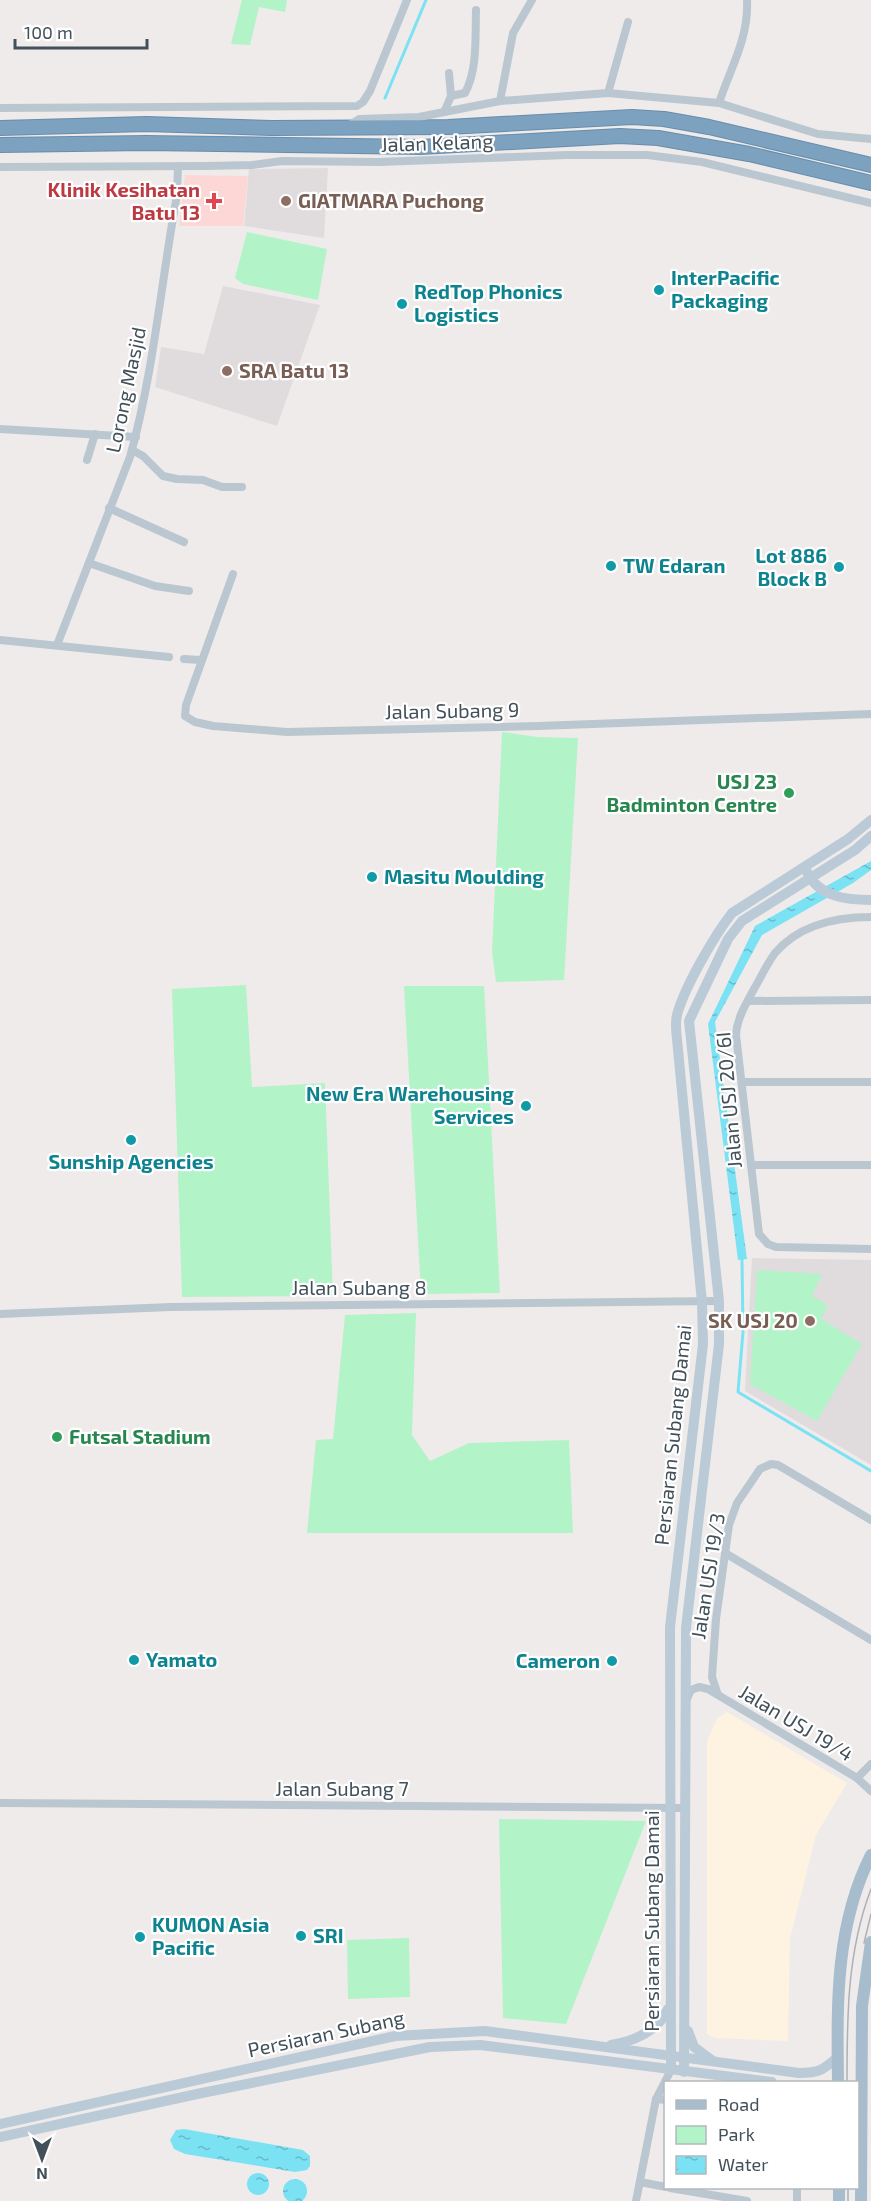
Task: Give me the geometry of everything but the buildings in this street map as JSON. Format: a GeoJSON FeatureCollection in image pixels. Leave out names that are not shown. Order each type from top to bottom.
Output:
{"type":"FeatureCollection","features":[{"type":"Feature","properties":{"kind":"highway"},"geometry":{"type":"LineString","coordinates":[[0,128],[147,124],[346,128],[478,125],[615,116],[709,126],[871,165]]}},
{"type":"Feature","properties":{"kind":"highway"},"geometry":{"type":"LineString","coordinates":[[0,145],[146,143],[421,147],[620,136],[648,137],[679,140],[741,152],[871,183]]}},
{"type":"Feature","properties":{"kind":"main road"},"geometry":{"type":"LineString","coordinates":[[838,2081],[838,1987],[846,1922],[871,1855]]}},
{"type":"Feature","properties":{"kind":"main road"},"geometry":{"type":"LineString","coordinates":[[861,2201],[862,2006],[871,1942]]}},
{"type":"Feature","properties":{"kind":"street"},"geometry":{"type":"LineString","coordinates":[[0,108],[357,106],[363,102],[370,90],[407,0]]}},
{"type":"Feature","properties":{"kind":"street"},"geometry":{"type":"LineString","coordinates":[[500,101],[513,33],[531,0]]}},
{"type":"Feature","properties":{"kind":"street"},"geometry":{"type":"LineString","coordinates":[[719,103],[740,53],[745,32],[747,0]]}},
{"type":"Feature","properties":{"kind":"street"},"geometry":{"type":"LineString","coordinates":[[451,96],[465,93],[468,88],[473,65],[476,10]]}},
{"type":"Feature","properties":{"kind":"street"},"geometry":{"type":"LineString","coordinates":[[608,93],[628,22]]}},
{"type":"Feature","properties":{"kind":"street"},"geometry":{"type":"LineString","coordinates":[[445,110],[451,96],[449,73]]}},
{"type":"Feature","properties":{"kind":"street"},"geometry":{"type":"LineString","coordinates":[[346,128],[359,119],[419,117],[445,110],[500,101],[608,93],[719,103],[818,134],[871,139]]}},
{"type":"Feature","properties":{"kind":"street","name":"Jalan Kelang"},"geometry":{"type":"LineString","coordinates":[[0,167],[252,165],[282,161],[380,162],[567,155],[647,155],[709,164],[871,202]]}},
{"type":"Feature","properties":{"kind":"street","name":"Lorong Masjid"},"geometry":{"type":"LineString","coordinates":[[57,645],[136,437],[149,378],[177,195],[178,166]]}},
{"type":"Feature","properties":{"kind":"street"},"geometry":{"type":"LineString","coordinates":[[0,429],[136,437]]}},
{"type":"Feature","properties":{"kind":"street"},"geometry":{"type":"LineString","coordinates":[[87,460],[95,434]]}},
{"type":"Feature","properties":{"kind":"street"},"geometry":{"type":"LineString","coordinates":[[132,450],[142,456],[163,476],[177,480],[203,480],[222,487],[242,487]]}},
{"type":"Feature","properties":{"kind":"street"},"geometry":{"type":"LineString","coordinates":[[109,508],[184,542]]}},
{"type":"Feature","properties":{"kind":"street"},"geometry":{"type":"LineString","coordinates":[[89,563],[155,586],[189,591]]}},
{"type":"Feature","properties":{"kind":"street","name":"Jalan Subang 9"},"geometry":{"type":"LineString","coordinates":[[233,574],[188,696],[185,716],[195,722],[248,730],[287,732],[871,714]]}},
{"type":"Feature","properties":{"kind":"street"},"geometry":{"type":"LineString","coordinates":[[0,640],[169,657]]}},
{"type":"Feature","properties":{"kind":"street"},"geometry":{"type":"LineString","coordinates":[[184,659],[200,660]]}},
{"type":"Feature","properties":{"kind":"street","name":"Persiaran Subang Damai"},"geometry":{"type":"LineString","coordinates":[[671,2070],[670,1627],[703,1344],[702,1302],[676,1018],[681,1002],[719,929],[732,913],[848,839],[871,820]]}},
{"type":"Feature","properties":{"kind":"street","name":"Persiaran Subang Damai"},"geometry":{"type":"LineString","coordinates":[[684,2072],[686,1628],[719,1344],[718,1301],[689,1020],[728,939],[742,921],[811,880],[855,850],[871,836]]}},
{"type":"Feature","properties":{"kind":"street"},"geometry":{"type":"LineString","coordinates":[[804,866],[811,880],[826,892],[844,899],[871,900]]}},
{"type":"Feature","properties":{"kind":"street","name":"Jalan USJ 20/6I"},"geometry":{"type":"LineString","coordinates":[[871,917],[848,917],[816,925],[801,932],[778,951],[747,1001],[739,1018],[736,1035],[759,1234],[768,1244],[776,1247],[871,1249]]}},
{"type":"Feature","properties":{"kind":"street"},"geometry":{"type":"LineString","coordinates":[[747,1001],[871,1000]]}},
{"type":"Feature","properties":{"kind":"street"},"geometry":{"type":"LineString","coordinates":[[742,1082],[871,1082]]}},
{"type":"Feature","properties":{"kind":"street"},"geometry":{"type":"LineString","coordinates":[[751,1165],[871,1165]]}},
{"type":"Feature","properties":{"kind":"street","name":"Jalan Subang 8"},"geometry":{"type":"LineString","coordinates":[[0,1314],[182,1306],[718,1301]]}},
{"type":"Feature","properties":{"kind":"street","name":"Jalan USJ 19/3"},"geometry":{"type":"LineString","coordinates":[[717,1695],[712,1677],[716,1619],[729,1525],[737,1503],[760,1469],[771,1464],[778,1465],[871,1520]]}},
{"type":"Feature","properties":{"kind":"street"},"geometry":{"type":"LineString","coordinates":[[725,1553],[871,1640]]}},
{"type":"Feature","properties":{"kind":"street"},"geometry":{"type":"LineString","coordinates":[[686,1705],[688,1693],[699,1687],[708,1689],[717,1695]]}},
{"type":"Feature","properties":{"kind":"street","name":"Jalan USJ 19/4"},"geometry":{"type":"LineString","coordinates":[[717,1695],[857,1778],[871,1791]]}},
{"type":"Feature","properties":{"kind":"street"},"geometry":{"type":"LineString","coordinates":[[857,1778],[871,1764]]}},
{"type":"Feature","properties":{"kind":"street","name":"Jalan Subang 7"},"geometry":{"type":"LineString","coordinates":[[0,1803],[685,1808]]}},
{"type":"Feature","properties":{"kind":"street"},"geometry":{"type":"LineString","coordinates":[[602,2047],[626,2043],[649,2033],[663,2020],[670,2005]]}},
{"type":"Feature","properties":{"kind":"street"},"geometry":{"type":"LineString","coordinates":[[684,2016],[694,2047],[706,2057],[721,2064]]}},
{"type":"Feature","properties":{"kind":"street","name":"Persiaran Subang"},"geometry":{"type":"LineString","coordinates":[[0,2124],[374,2040],[424,2033],[485,2031],[799,2073],[815,2073],[838,2057]]}},
{"type":"Feature","properties":{"kind":"street"},"geometry":{"type":"LineString","coordinates":[[374,2040],[378,2056]]}},
{"type":"Feature","properties":{"kind":"street","name":"Persiaran Subang"},"geometry":{"type":"LineString","coordinates":[[0,2137],[378,2056],[430,2047],[480,2045],[763,2081]]}},
{"type":"Feature","properties":{"kind":"street"},"geometry":{"type":"LineString","coordinates":[[665,2081],[671,2070]]}},
{"type":"Feature","properties":{"kind":"street"},"geometry":{"type":"LineString","coordinates":[[636,2201],[656,2099],[664,2084]]}},
{"type":"Feature","properties":{"kind":"street"},"geometry":{"type":"LineString","coordinates":[[656,2099],[664,2100]]}},
{"type":"Feature","properties":{"kind":"street"},"geometry":{"type":"LineString","coordinates":[[640,2182],[664,2186]]}},
{"type":"Feature","properties":{"kind":"street"},"geometry":{"type":"LineString","coordinates":[[679,2189],[747,2201]]}},
{"type":"Feature","properties":{"kind":"shaded area","name":"GIATMARA Puchong"},"geometry":{"type":"Polygon","coordinates":[[[328,168],[324,238],[244,226],[249,169],[328,168]]]}},
{"type":"Feature","properties":{"kind":"shaded area","name":"Klinik Kesihatan Batu 13"},"geometry":{"type":"Polygon","coordinates":[[[185,175],[248,176],[243,226],[179,226],[185,175]]]}},
{"type":"Feature","properties":{"kind":"shaded area","name":"SRA Batu 13"},"geometry":{"type":"Polygon","coordinates":[[[223,286],[320,305],[277,426],[155,387],[161,347],[204,354],[223,286]]]}},
{"type":"Feature","properties":{"kind":"shaded area","name":"SK USJ 20"},"geometry":{"type":"Polygon","coordinates":[[[752,1258],[871,1260],[871,1465],[745,1391],[752,1258]]]}},
{"type":"Feature","properties":{"kind":"shaded area"},"geometry":{"type":"Polygon","coordinates":[[[727,1712],[847,1783],[816,1835],[790,1939],[788,2041],[715,2038],[707,2034],[707,1741],[717,1718],[727,1712]]]}},
{"type":"Feature","properties":{"kind":"green space"},"geometry":{"type":"Polygon","coordinates":[[[242,0],[287,0],[285,12],[259,7],[250,45],[231,44],[242,0]]]}},
{"type":"Feature","properties":{"kind":"green space"},"geometry":{"type":"Polygon","coordinates":[[[247,232],[327,249],[318,300],[243,284],[235,278],[247,232]]]}},
{"type":"Feature","properties":{"kind":"green space"},"geometry":{"type":"Polygon","coordinates":[[[502,732],[538,737],[578,738],[564,980],[496,982],[492,952],[502,732]]]}},
{"type":"Feature","properties":{"kind":"green space"},"geometry":{"type":"Polygon","coordinates":[[[246,985],[252,1087],[325,1083],[333,1296],[182,1297],[172,989],[246,985]]]}},
{"type":"Feature","properties":{"kind":"green space"},"geometry":{"type":"Polygon","coordinates":[[[404,986],[484,986],[500,1293],[421,1294],[404,986]]]}},
{"type":"Feature","properties":{"kind":"green space"},"geometry":{"type":"Polygon","coordinates":[[[757,1270],[822,1274],[812,1296],[828,1305],[821,1319],[862,1344],[817,1421],[750,1384],[757,1270]]]}},
{"type":"Feature","properties":{"kind":"green space"},"geometry":{"type":"Polygon","coordinates":[[[416,1313],[412,1435],[430,1461],[469,1443],[569,1440],[573,1533],[307,1533],[316,1440],[333,1439],[345,1315],[416,1313]]]}},
{"type":"Feature","properties":{"kind":"green space"},"geometry":{"type":"Polygon","coordinates":[[[499,1819],[646,1821],[566,2024],[503,2018],[499,1819]]]}},
{"type":"Feature","properties":{"kind":"green space"},"geometry":{"type":"Polygon","coordinates":[[[409,1938],[410,1997],[348,1999],[347,1940],[409,1938]]]}},
{"type":"Feature","properties":{"kind":"water"},"geometry":{"type":"Polygon","coordinates":[[[871,861],[871,870],[853,883],[762,935],[715,1022],[747,1259],[738,1260],[708,1024],[755,926],[871,861]]]}},
{"type":"Feature","properties":{"kind":"water"},"geometry":{"type":"Polygon","coordinates":[[[184,2129],[303,2150],[310,2156],[310,2166],[307,2170],[295,2172],[185,2154],[174,2149],[170,2140],[176,2130],[184,2129]]]}},
{"type":"Feature","properties":{"kind":"water"},"geometry":{"type":"Polygon","coordinates":[[[254,2173],[262,2173],[269,2180],[269,2188],[262,2195],[254,2195],[247,2188],[247,2180],[254,2173]]]}},
{"type":"Feature","properties":{"kind":"water"},"geometry":{"type":"Polygon","coordinates":[[[291,2180],[299,2180],[306,2187],[306,2195],[299,2202],[291,2202],[284,2195],[284,2187],[291,2180]]]}},
{"type":"Feature","properties":{"kind":"waterway"},"geometry":{"type":"LineString","coordinates":[[385,98],[426,0]]}},
{"type":"Feature","properties":{"kind":"waterway"},"geometry":{"type":"LineString","coordinates":[[742,1260],[743,1332],[738,1392],[871,1471]]}},
{"type":"Feature","properties":{"kind":"tram line"},"geometry":{"type":"LineString","coordinates":[[847,2081],[850,1985],[857,1937],[871,1889]]}},
{"type":"Feature","properties":{"kind":"tram line"},"geometry":{"type":"LineString","coordinates":[[864,1943],[871,1914]]}},
{"type":"Feature","properties":{"kind":"tram line"},"geometry":{"type":"LineString","coordinates":[[848,2189],[848,2201]]}},
{"type":"Feature","properties":{"kind":"place","name":"Klinik Kesihatan Batu 13"},"geometry":{"type":"Point","coordinates":[214,201]}},
{"type":"Feature","properties":{"kind":"place","name":"GIATMARA Puchong"},"geometry":{"type":"Point","coordinates":[286,201]}},
{"type":"Feature","properties":{"kind":"place","name":"InterPacific Packaging"},"geometry":{"type":"Point","coordinates":[659,290]}},
{"type":"Feature","properties":{"kind":"place","name":"RedTop Phonics Logistics"},"geometry":{"type":"Point","coordinates":[402,304]}},
{"type":"Feature","properties":{"kind":"place","name":"SRA Batu 13"},"geometry":{"type":"Point","coordinates":[227,371]}},
{"type":"Feature","properties":{"kind":"place","name":"TW Edaran"},"geometry":{"type":"Point","coordinates":[611,566]}},
{"type":"Feature","properties":{"kind":"place","name":"Lot 886 Block B"},"geometry":{"type":"Point","coordinates":[839,567]}},
{"type":"Feature","properties":{"kind":"place","name":"USJ 23 Badminton Centre"},"geometry":{"type":"Point","coordinates":[789,793]}},
{"type":"Feature","properties":{"kind":"place","name":"Masitu Moulding"},"geometry":{"type":"Point","coordinates":[372,877]}},
{"type":"Feature","properties":{"kind":"place","name":"New Era Warehousing Services"},"geometry":{"type":"Point","coordinates":[526,1106]}},
{"type":"Feature","properties":{"kind":"place","name":"Sunship Agencies"},"geometry":{"type":"Point","coordinates":[131,1140]}},
{"type":"Feature","properties":{"kind":"place","name":"SK USJ 20"},"geometry":{"type":"Point","coordinates":[810,1321]}},
{"type":"Feature","properties":{"kind":"place","name":"Futsal Stadium"},"geometry":{"type":"Point","coordinates":[57,1437]}},
{"type":"Feature","properties":{"kind":"place","name":"Yamato"},"geometry":{"type":"Point","coordinates":[134,1660]}},
{"type":"Feature","properties":{"kind":"place","name":"Cameron"},"geometry":{"type":"Point","coordinates":[612,1661]}},
{"type":"Feature","properties":{"kind":"place","name":"SRI"},"geometry":{"type":"Point","coordinates":[301,1936]}},
{"type":"Feature","properties":{"kind":"place","name":"KUMON Asia Pacific"},"geometry":{"type":"Point","coordinates":[140,1937]}}]}
